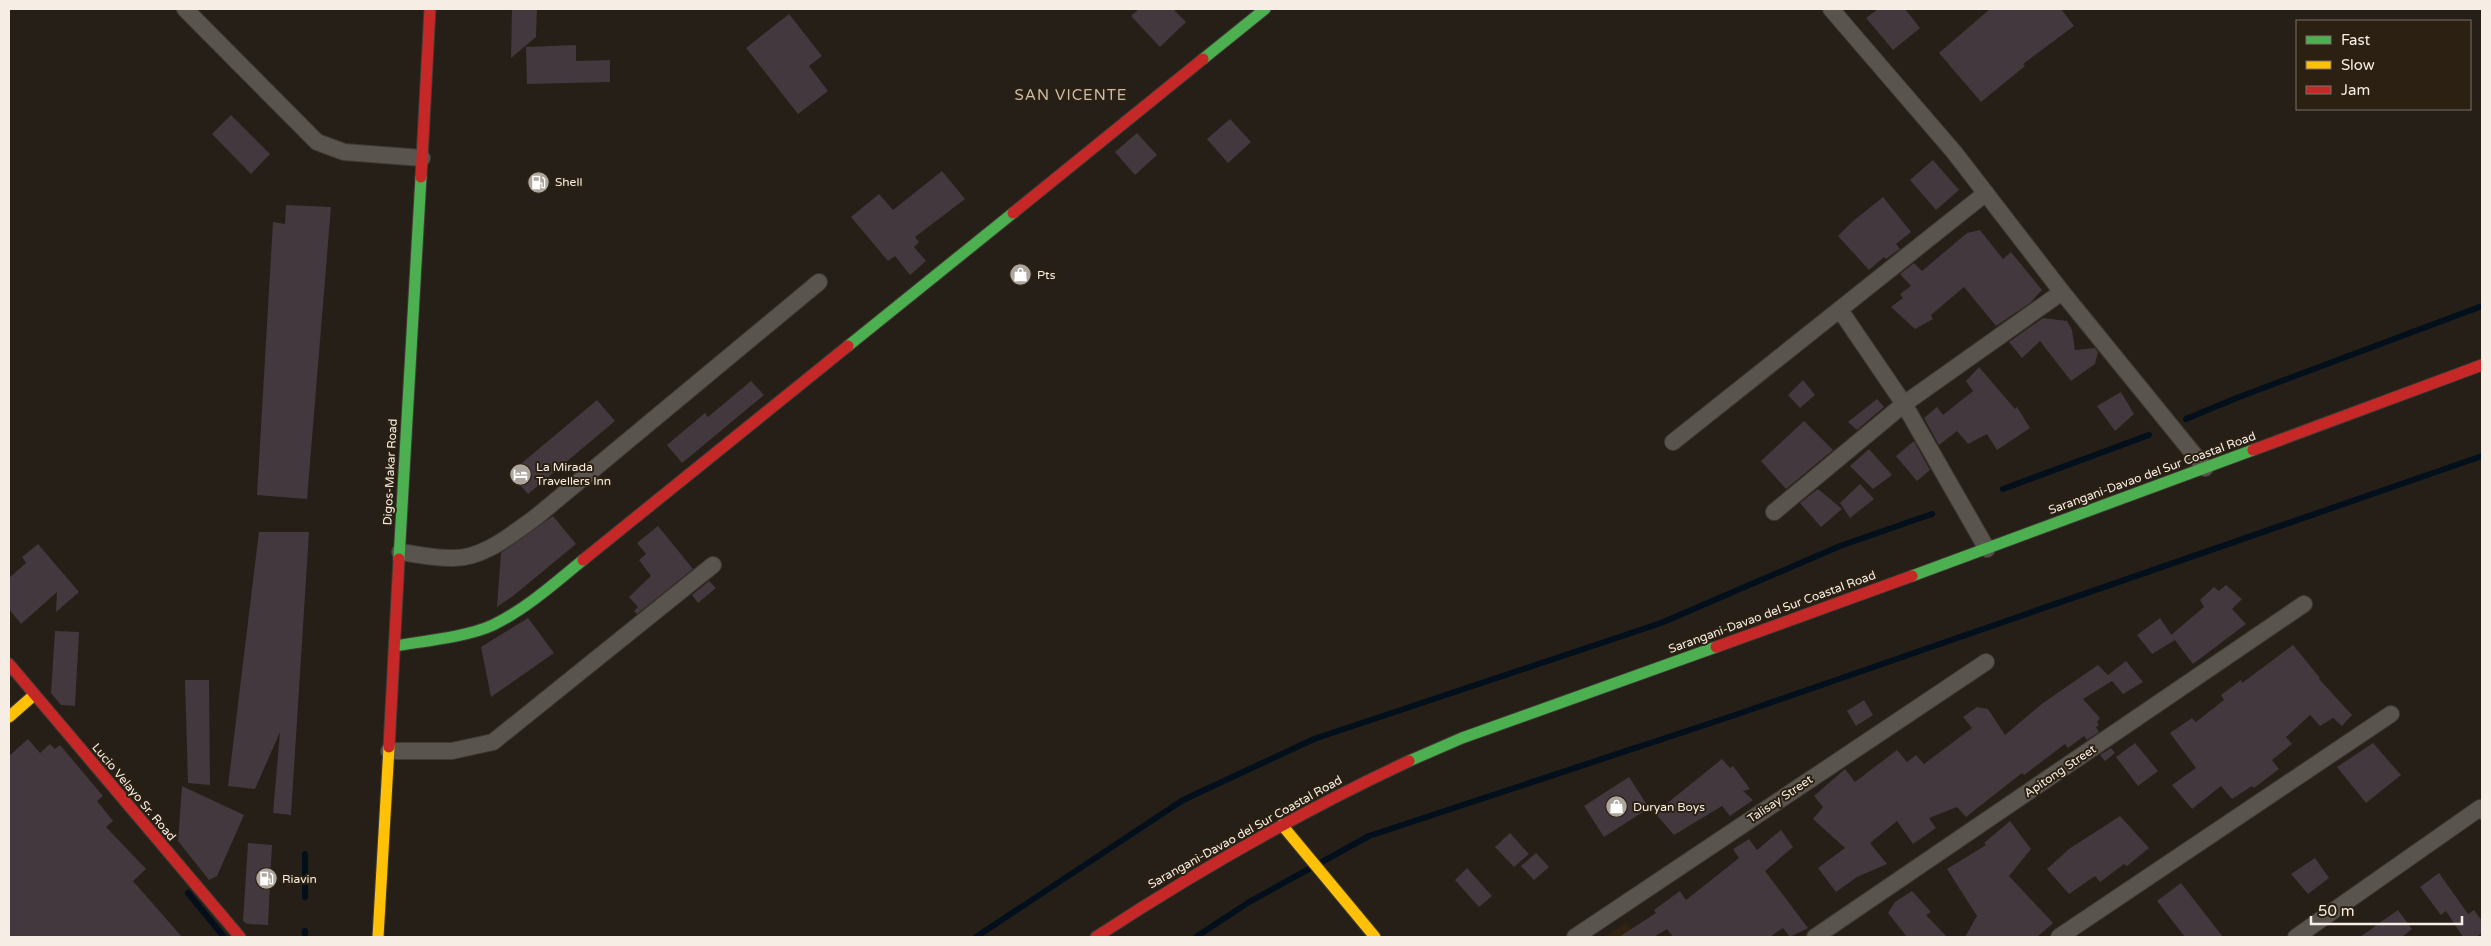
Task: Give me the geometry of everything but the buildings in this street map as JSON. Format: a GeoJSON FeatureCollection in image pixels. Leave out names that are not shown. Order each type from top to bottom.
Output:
{"type":"FeatureCollection","features":[{"type":"Feature","properties":{"kind":"main road","name":"Digos-Makar Road"},"geometry":{"type":"LineString","coordinates":[[378,937],[430,9]]}},
{"type":"Feature","properties":{"kind":"main road"},"geometry":{"type":"LineString","coordinates":[[395,646],[451,636],[492,625],[514,613],[541,594],[1265,9]]}},
{"type":"Feature","properties":{"kind":"main road","name":"Sarangani-Davao del Sur Coastal Road"},"geometry":{"type":"LineString","coordinates":[[1096,937],[1146,904],[1282,825],[1412,759],[1462,738],[1987,549],[2482,365]]}},
{"type":"Feature","properties":{"kind":"main road","name":"Lucio Velayo Sr. Road"},"geometry":{"type":"LineString","coordinates":[[9,664],[240,937]]}},
{"type":"Feature","properties":{"kind":"main road"},"geometry":{"type":"LineString","coordinates":[[9,717],[34,695]]}},
{"type":"Feature","properties":{"kind":"main road"},"geometry":{"type":"LineString","coordinates":[[1282,825],[1375,937]]}},
{"type":"Feature","properties":{"kind":"street"},"geometry":{"type":"LineString","coordinates":[[185,9],[246,73],[317,142],[344,152],[422,158]]}},
{"type":"Feature","properties":{"kind":"street"},"geometry":{"type":"LineString","coordinates":[[1831,9],[1986,193],[2062,292],[2205,468]]}},
{"type":"Feature","properties":{"kind":"street"},"geometry":{"type":"LineString","coordinates":[[1673,442],[1986,193]]}},
{"type":"Feature","properties":{"kind":"street"},"geometry":{"type":"LineString","coordinates":[[400,552],[451,558],[467,556],[489,548],[511,535],[536,517],[818,282]]}},
{"type":"Feature","properties":{"kind":"street"},"geometry":{"type":"LineString","coordinates":[[1774,512],[1904,404],[2062,292]]}},
{"type":"Feature","properties":{"kind":"street"},"geometry":{"type":"LineString","coordinates":[[1840,310],[1904,404],[1987,549]]}},
{"type":"Feature","properties":{"kind":"street"},"geometry":{"type":"LineString","coordinates":[[389,751],[452,751],[494,742],[712,565]]}},
{"type":"Feature","properties":{"kind":"street","name":"Apitong Street"},"geometry":{"type":"LineString","coordinates":[[1815,937],[2304,604]]}},
{"type":"Feature","properties":{"kind":"street","name":"Talisay Street"},"geometry":{"type":"LineString","coordinates":[[1575,937],[1986,662]]}},
{"type":"Feature","properties":{"kind":"street"},"geometry":{"type":"LineString","coordinates":[[2059,937],[2391,714]]}},
{"type":"Feature","properties":{"kind":"street"},"geometry":{"type":"LineString","coordinates":[[2296,937],[2480,808],[2482,811]]}},
{"type":"Feature","properties":{"kind":"shaded area"},"geometry":{"type":"Polygon","coordinates":[[[1626,923],[1637,937],[1605,937],[1626,923]]]}},
{"type":"Feature","properties":{"kind":"waterway"},"geometry":{"type":"LineString","coordinates":[[2186,419],[2239,397],[2482,306]]}},
{"type":"Feature","properties":{"kind":"waterway"},"geometry":{"type":"LineString","coordinates":[[2003,489],[2149,435]]}},
{"type":"Feature","properties":{"kind":"waterway"},"geometry":{"type":"LineString","coordinates":[[1196,937],[1249,902],[1369,836],[1735,715],[2482,456]]}},
{"type":"Feature","properties":{"kind":"waterway"},"geometry":{"type":"LineString","coordinates":[[976,937],[1183,800],[1314,739],[1661,623],[1840,546],[1932,514]]}},
{"type":"Feature","properties":{"kind":"waterway"},"geometry":{"type":"LineString","coordinates":[[305,854],[305,897]]}},
{"type":"Feature","properties":{"kind":"waterway"},"geometry":{"type":"LineString","coordinates":[[188,893],[224,937]]}},
{"type":"Feature","properties":{"kind":"waterway"},"geometry":{"type":"LineString","coordinates":[[305,931],[305,937]]}},
{"type":"Feature","properties":{"kind":"traffic: fast"},"geometry":{"type":"LineString","coordinates":[[1203,59],[1265,9]]}},
{"type":"Feature","properties":{"kind":"traffic: fast"},"geometry":{"type":"LineString","coordinates":[[399,559],[421,177]]}},
{"type":"Feature","properties":{"kind":"traffic: fast"},"geometry":{"type":"LineString","coordinates":[[848,346],[1013,213]]}},
{"type":"Feature","properties":{"kind":"traffic: fast"},"geometry":{"type":"LineString","coordinates":[[1912,576],[2253,450]]}},
{"type":"Feature","properties":{"kind":"traffic: fast"},"geometry":{"type":"LineString","coordinates":[[395,646],[458,636],[493,625],[529,603],[583,560]]}},
{"type":"Feature","properties":{"kind":"traffic: fast"},"geometry":{"type":"LineString","coordinates":[[1409,761],[1462,738],[1716,647]]}},
{"type":"Feature","properties":{"kind":"traffic: slow"},"geometry":{"type":"LineString","coordinates":[[9,717],[34,695]]}},
{"type":"Feature","properties":{"kind":"traffic: slow"},"geometry":{"type":"LineString","coordinates":[[378,937],[389,747]]}},
{"type":"Feature","properties":{"kind":"traffic: slow"},"geometry":{"type":"LineString","coordinates":[[1282,825],[1375,937]]}},
{"type":"Feature","properties":{"kind":"traffic: jam"},"geometry":{"type":"LineString","coordinates":[[421,177],[430,9]]}},
{"type":"Feature","properties":{"kind":"traffic: jam"},"geometry":{"type":"LineString","coordinates":[[1013,213],[1203,59]]}},
{"type":"Feature","properties":{"kind":"traffic: jam"},"geometry":{"type":"LineString","coordinates":[[583,560],[848,346]]}},
{"type":"Feature","properties":{"kind":"traffic: jam"},"geometry":{"type":"LineString","coordinates":[[2253,450],[2482,365]]}},
{"type":"Feature","properties":{"kind":"traffic: jam"},"geometry":{"type":"LineString","coordinates":[[389,747],[399,559]]}},
{"type":"Feature","properties":{"kind":"traffic: jam"},"geometry":{"type":"LineString","coordinates":[[1716,647],[1912,576]]}},
{"type":"Feature","properties":{"kind":"traffic: jam"},"geometry":{"type":"LineString","coordinates":[[9,664],[240,937]]}},
{"type":"Feature","properties":{"kind":"traffic: jam"},"geometry":{"type":"LineString","coordinates":[[1096,937],[1250,843],[1368,780],[1409,761]]}},
{"type":"Feature","properties":{"kind":"place","name":"Shell"},"geometry":{"type":"Point","coordinates":[539,182]}},
{"type":"Feature","properties":{"kind":"place","name":"Pts"},"geometry":{"type":"Point","coordinates":[1021,275]}},
{"type":"Feature","properties":{"kind":"place","name":"La Mirada Travellers Inn"},"geometry":{"type":"Point","coordinates":[520,474]}},
{"type":"Feature","properties":{"kind":"place","name":"Duryan Boys"},"geometry":{"type":"Point","coordinates":[1617,807]}},
{"type":"Feature","properties":{"kind":"place","name":"Riavin"},"geometry":{"type":"Point","coordinates":[266,879]}},
{"type":"Feature","properties":{"kind":"district","name":"SAN VICENTE"},"geometry":{"type":"Point","coordinates":[1071,95]}}]}
